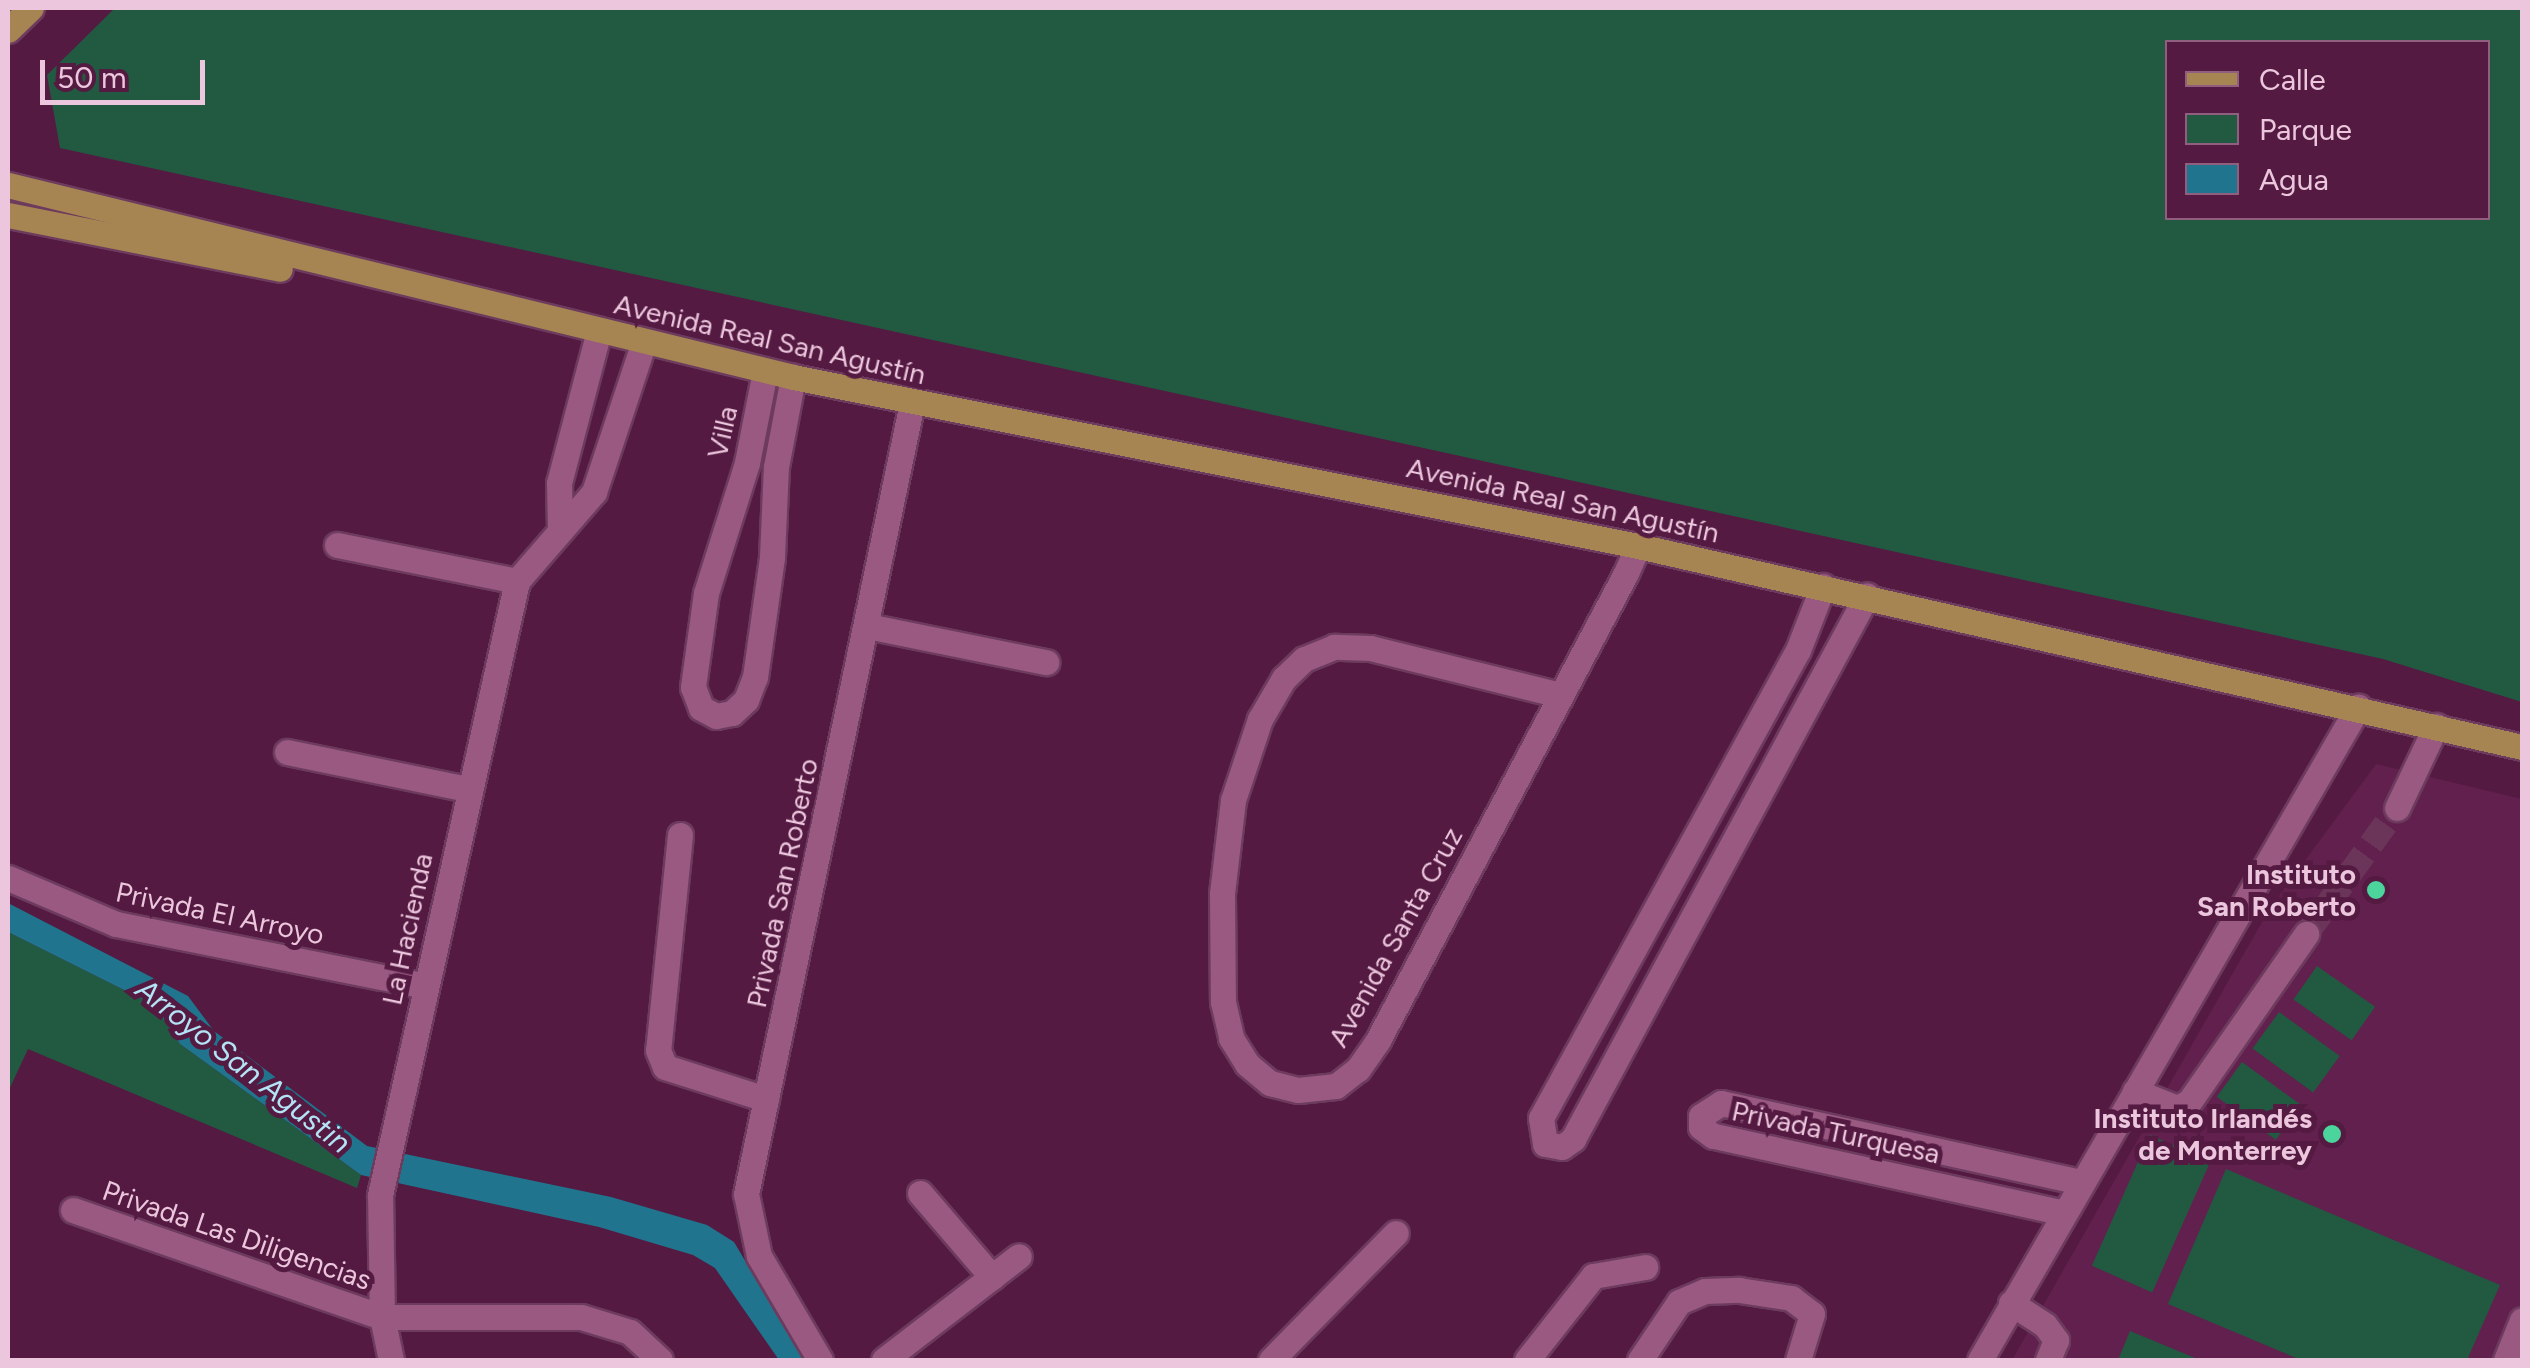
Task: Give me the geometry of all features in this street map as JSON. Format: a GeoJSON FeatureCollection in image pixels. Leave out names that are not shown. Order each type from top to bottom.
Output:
{"type":"FeatureCollection","features":[{"type":"Feature","properties":{"kind":"main road"},"geometry":{"type":"LineString","coordinates":[[8,30],[30,8]]}},
{"type":"Feature","properties":{"kind":"main road","name":"Avenida Real San Agustín"},"geometry":{"type":"LineString","coordinates":[[8,185],[793,378],[1638,546],[2522,747]]}},
{"type":"Feature","properties":{"kind":"main road","name":"Avenida Real San Agustín"},"geometry":{"type":"LineString","coordinates":[[8,215],[594,329]]}},
{"type":"Feature","properties":{"kind":"street"},"geometry":{"type":"LineString","coordinates":[[560,528],[559,482],[594,329]]}},
{"type":"Feature","properties":{"kind":"street","name":"La Hacienda"},"geometry":{"type":"LineString","coordinates":[[390,1360],[382,1318],[380,1194],[517,581],[602,476],[644,342]]}},
{"type":"Feature","properties":{"kind":"street","name":"Villa"},"geometry":{"type":"LineString","coordinates":[[765,371],[756,425],[706,593],[693,687],[701,708],[716,716],[732,713],[746,700],[755,677],[782,430],[793,378]]}},
{"type":"Feature","properties":{"kind":"street","name":"Privada San Roberto"},"geometry":{"type":"LineString","coordinates":[[820,1360],[751,1236],[746,1194],[912,403]]}},
{"type":"Feature","properties":{"kind":"street"},"geometry":{"type":"LineString","coordinates":[[756,425],[782,430]]}},
{"type":"Feature","properties":{"kind":"street"},"geometry":{"type":"LineString","coordinates":[[733,506],[773,513]]}},
{"type":"Feature","properties":{"kind":"street"},"geometry":{"type":"LineString","coordinates":[[336,545],[517,581]]}},
{"type":"Feature","properties":{"kind":"street","name":"Avenida Santa Cruz"},"geometry":{"type":"LineString","coordinates":[[1560,695],[1370,648],[1334,647],[1304,659],[1284,678],[1260,719],[1233,800],[1222,894],[1223,1002],[1231,1038],[1247,1064],[1270,1082],[1298,1090],[1336,1086],[1358,1070],[1560,695],[1638,546]]}},
{"type":"Feature","properties":{"kind":"street"},"geometry":{"type":"LineString","coordinates":[[1822,586],[1798,650],[1541,1118],[1546,1144],[1562,1147],[1573,1139],[1705,888],[1867,596]]}},
{"type":"Feature","properties":{"kind":"street"},"geometry":{"type":"LineString","coordinates":[[867,626],[1046,662]]}},
{"type":"Feature","properties":{"kind":"street"},"geometry":{"type":"LineString","coordinates":[[1980,1360],[2060,1212],[2358,707]]}},
{"type":"Feature","properties":{"kind":"street"},"geometry":{"type":"LineString","coordinates":[[2397,808],[2436,726]]}},
{"type":"Feature","properties":{"kind":"street"},"geometry":{"type":"LineString","coordinates":[[286,752],[468,789]]}},
{"type":"Feature","properties":{"kind":"street"},"geometry":{"type":"LineString","coordinates":[[680,835],[658,1050],[665,1067],[766,1099]]}},
{"type":"Feature","properties":{"kind":"street"},"geometry":{"type":"LineString","coordinates":[[1677,874],[1705,888]]}},
{"type":"Feature","properties":{"kind":"street","name":"Privada El Arroyo"},"geometry":{"type":"LineString","coordinates":[[8,878],[116,924],[426,986]]}},
{"type":"Feature","properties":{"kind":"street"},"geometry":{"type":"LineString","coordinates":[[2135,1090],[2177,1108],[2189,1102],[2306,934]]}},
{"type":"Feature","properties":{"kind":"street","name":"Privada Turquesa"},"geometry":{"type":"LineString","coordinates":[[2060,1212],[1713,1136],[1701,1127],[1701,1116],[1721,1103],[2078,1182]]}},
{"type":"Feature","properties":{"kind":"street"},"geometry":{"type":"LineString","coordinates":[[1866,1169],[1874,1137]]}},
{"type":"Feature","properties":{"kind":"street"},"geometry":{"type":"LineString","coordinates":[[920,1193],[992,1277]]}},
{"type":"Feature","properties":{"kind":"street","name":"Privada Las Diligencias"},"geometry":{"type":"LineString","coordinates":[[72,1210],[382,1318],[581,1317],[630,1332],[660,1360]]}},
{"type":"Feature","properties":{"kind":"street"},"geometry":{"type":"LineString","coordinates":[[1272,1360],[1396,1233]]}},
{"type":"Feature","properties":{"kind":"street"},"geometry":{"type":"LineString","coordinates":[[884,1360],[1019,1256]]}},
{"type":"Feature","properties":{"kind":"street"},"geometry":{"type":"LineString","coordinates":[[1528,1360],[1594,1276],[1645,1267]]}},
{"type":"Feature","properties":{"kind":"street"},"geometry":{"type":"LineString","coordinates":[[1640,1360],[1679,1302],[1705,1290],[1739,1290],[1791,1298],[1812,1314],[1798,1360]]}},
{"type":"Feature","properties":{"kind":"street"},"geometry":{"type":"LineString","coordinates":[[2011,1304],[2046,1325],[2056,1340],[2048,1360]]}},
{"type":"Feature","properties":{"kind":"street"},"geometry":{"type":"LineString","coordinates":[[2506,1360],[2522,1320]]}},
{"type":"Feature","properties":{"kind":"shaded area","name":"Instituto Irlandés de Monterrey"},"geometry":{"type":"Polygon","coordinates":[[[2376,764],[2522,799],[2522,1360],[2012,1360],[2270,908],[2376,764]]]}},
{"type":"Feature","properties":{"kind":"green space"},"geometry":{"type":"Polygon","coordinates":[[[115,8],[2522,8],[2522,702],[2383,659],[60,148],[47,75],[115,8]]]}},
{"type":"Feature","properties":{"kind":"green space"},"geometry":{"type":"Polygon","coordinates":[[[8,932],[154,1005],[180,1044],[361,1175],[357,1188],[28,1049],[8,1092],[8,932]]]}},
{"type":"Feature","properties":{"kind":"green space"},"geometry":{"type":"Polygon","coordinates":[[[2317,966],[2375,1007],[2352,1040],[2293,1000],[2317,966]]]}},
{"type":"Feature","properties":{"kind":"green space"},"geometry":{"type":"Polygon","coordinates":[[[2279,1012],[2340,1056],[2313,1092],[2253,1048],[2279,1012]]]}},
{"type":"Feature","properties":{"kind":"green space"},"geometry":{"type":"Polygon","coordinates":[[[2242,1062],[2301,1105],[2276,1140],[2217,1097],[2242,1062]]]}},
{"type":"Feature","properties":{"kind":"green space"},"geometry":{"type":"Polygon","coordinates":[[[2150,1135],[2210,1162],[2152,1292],[2092,1266],[2150,1135]]]}},
{"type":"Feature","properties":{"kind":"green space"},"geometry":{"type":"Polygon","coordinates":[[[2226,1169],[2500,1285],[2467,1360],[2301,1360],[2168,1304],[2226,1169]]]}},
{"type":"Feature","properties":{"kind":"green space"},"geometry":{"type":"Polygon","coordinates":[[[2130,1331],[2200,1360],[2118,1360],[2130,1331]]]}},
{"type":"Feature","properties":{"kind":"water","name":"Arroyo San Agustin"},"geometry":{"type":"Polygon","coordinates":[[[8,903],[188,996],[214,1031],[367,1146],[611,1197],[707,1225],[734,1242],[804,1360],[779,1360],[715,1268],[693,1255],[599,1227],[361,1175],[180,1044],[154,1005],[8,932],[8,903]]]}},
{"type":"Feature","properties":{"kind":"tunnel"},"geometry":{"type":"LineString","coordinates":[[2306,934],[2397,808]]}},
{"type":"Feature","properties":{"kind":"place","name":"Instituto San Roberto"},"geometry":{"type":"Point","coordinates":[2376,890]}},
{"type":"Feature","properties":{"kind":"place","name":"Instituto Irlandés de Monterrey"},"geometry":{"type":"Point","coordinates":[2332,1134]}}]}
